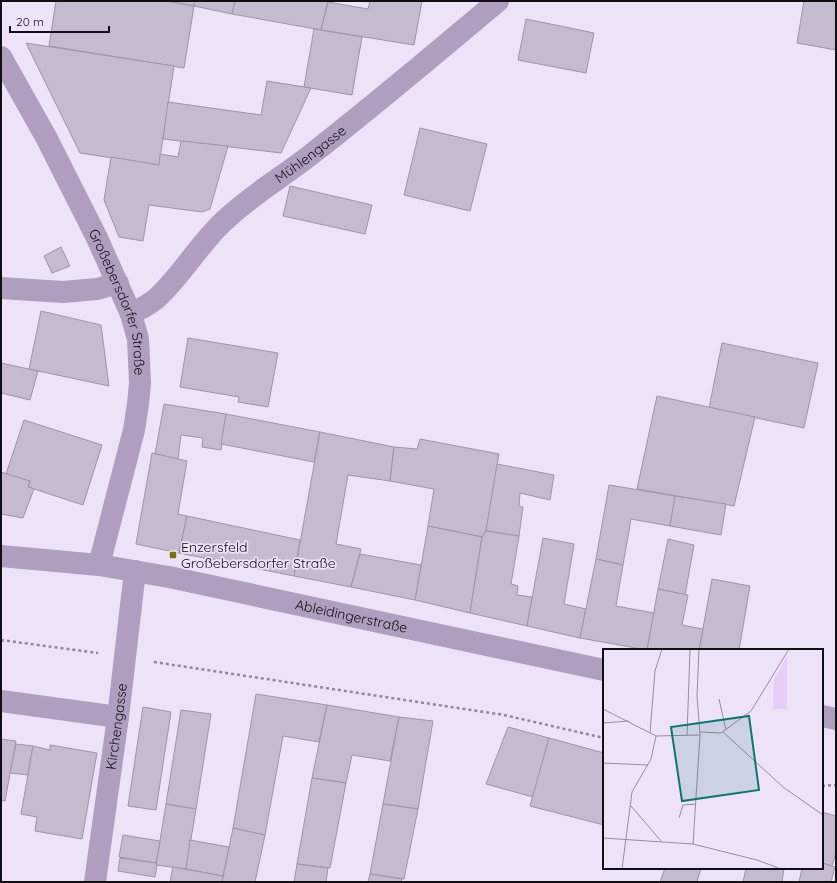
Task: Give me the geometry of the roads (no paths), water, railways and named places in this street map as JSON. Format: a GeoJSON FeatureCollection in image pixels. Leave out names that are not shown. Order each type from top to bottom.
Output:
{"type":"FeatureCollection","features":[{"type":"Feature","properties":{"kind":"street","name":"Mühlengasse"},"geometry":{"type":"LineString","coordinates":[[131,314],[146,306],[156,298],[182,271],[224,221],[301,163],[374,105],[498,1]]}},
{"type":"Feature","properties":{"kind":"street","name":"Großebersdorfer Straße"},"geometry":{"type":"LineString","coordinates":[[1,57],[18,84],[53,151],[118,283],[131,314],[138,346],[140,383],[134,430],[98,566]]}},
{"type":"Feature","properties":{"kind":"street"},"geometry":{"type":"LineString","coordinates":[[1,288],[63,292],[97,289],[118,283]]}},
{"type":"Feature","properties":{"kind":"street","name":"Ableidingerstraße"},"geometry":{"type":"LineString","coordinates":[[1,556],[135,570],[603,670]]}},
{"type":"Feature","properties":{"kind":"street","name":"Kirchengasse"},"geometry":{"type":"LineString","coordinates":[[96,882],[126,658],[135,570]]}},
{"type":"Feature","properties":{"kind":"street"},"geometry":{"type":"LineString","coordinates":[[1,701],[118,716]]}},
{"type":"Feature","properties":{"kind":"street"},"geometry":{"type":"LineString","coordinates":[[823,716],[836,719]]}},
{"type":"Feature","properties":{"kind":"place","name":"Enzersfeld Großebersdorfer Straße"},"geometry":{"type":"Point","coordinates":[173,555]}}]}
